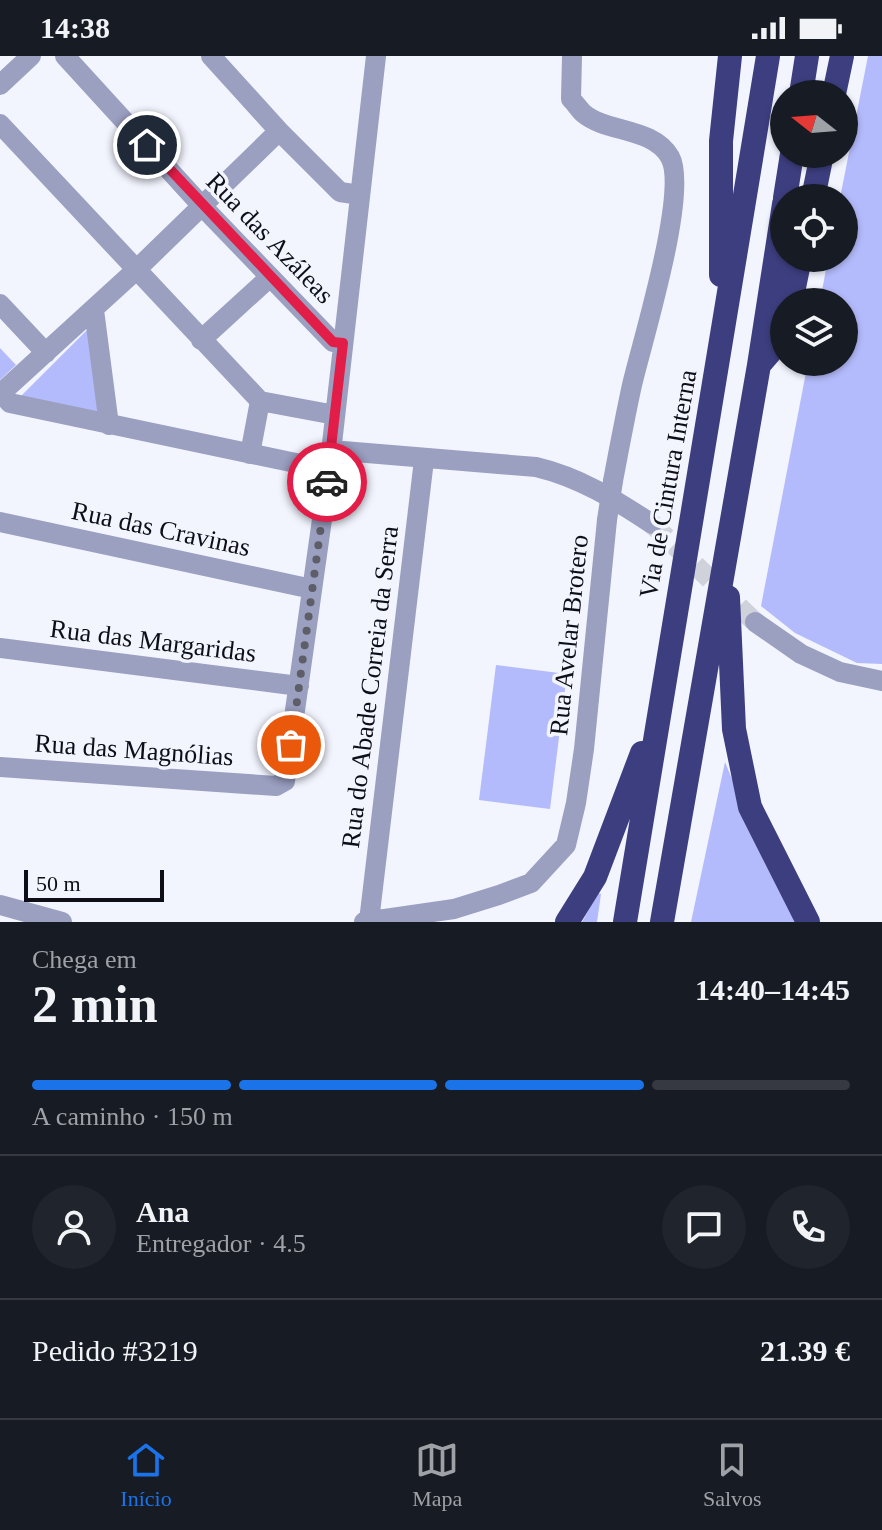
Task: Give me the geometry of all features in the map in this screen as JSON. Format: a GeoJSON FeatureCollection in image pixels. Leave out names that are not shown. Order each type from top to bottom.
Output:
{"type":"FeatureCollection","features":[{"type":"Feature","properties":{"kind":"highway"},"geometry":{"type":"LineString","coordinates":[[722,333],[721,141],[730,56]]}},
{"type":"Feature","properties":{"kind":"highway","name":"Via de Cintura Interna"},"geometry":{"type":"LineString","coordinates":[[625,922],[768,56]]}},
{"type":"Feature","properties":{"kind":"highway"},"geometry":{"type":"LineString","coordinates":[[803,80],[807,56]]}},
{"type":"Feature","properties":{"kind":"highway"},"geometry":{"type":"LineString","coordinates":[[837,80],[842,56]]}},
{"type":"Feature","properties":{"kind":"highway"},"geometry":{"type":"LineString","coordinates":[[662,922],[773,272]]}},
{"type":"Feature","properties":{"kind":"highway"},"geometry":{"type":"LineString","coordinates":[[759,365],[770,352]]}},
{"type":"Feature","properties":{"kind":"highway"},"geometry":{"type":"LineString","coordinates":[[725,554],[734,729],[750,807],[808,922]]}},
{"type":"Feature","properties":{"kind":"highway"},"geometry":{"type":"LineString","coordinates":[[567,922],[595,877],[657,718]]}},
{"type":"Feature","properties":{"kind":"street","name":"Rua das Azáleas"},"geometry":{"type":"LineString","coordinates":[[65,56],[270,277],[333,342],[343,343]]}},
{"type":"Feature","properties":{"kind":"street"},"geometry":{"type":"LineString","coordinates":[[211,56],[340,192],[360,195]]}},
{"type":"Feature","properties":{"kind":"street","name":"Rua das Magnólias"},"geometry":{"type":"LineString","coordinates":[[0,767],[276,786],[285,781],[330,460],[376,56]]}},
{"type":"Feature","properties":{"kind":"street","name":"Rua Avelar Brotero"},"geometry":{"type":"LineString","coordinates":[[366,922],[454,909],[531,883],[566,845],[576,803],[613,481],[633,383],[656,296],[675,173],[669,155],[655,143],[584,114],[571,99],[572,56]]}},
{"type":"Feature","properties":{"kind":"street"},"geometry":{"type":"LineString","coordinates":[[0,85],[28,57]]}},
{"type":"Feature","properties":{"kind":"street"},"geometry":{"type":"LineString","coordinates":[[0,124],[260,401],[335,415]]}},
{"type":"Feature","properties":{"kind":"street"},"geometry":{"type":"LineString","coordinates":[[279,131],[94,310],[0,394],[10,403],[250,454],[536,467],[560,473],[617,501],[652,524]]}},
{"type":"Feature","properties":{"kind":"street"},"geometry":{"type":"LineString","coordinates":[[201,340],[270,277]]}},
{"type":"Feature","properties":{"kind":"street"},"geometry":{"type":"LineString","coordinates":[[0,304],[53,347]]}},
{"type":"Feature","properties":{"kind":"street"},"geometry":{"type":"LineString","coordinates":[[94,310],[109,425]]}},
{"type":"Feature","properties":{"kind":"street"},"geometry":{"type":"LineString","coordinates":[[250,454],[260,401]]}},
{"type":"Feature","properties":{"kind":"street","name":"Rua do Abade Correia da Serra"},"geometry":{"type":"LineString","coordinates":[[366,922],[424,460]]}},
{"type":"Feature","properties":{"kind":"street","name":"Rua das Cravinas"},"geometry":{"type":"LineString","coordinates":[[0,522],[312,589]]}},
{"type":"Feature","properties":{"kind":"street"},"geometry":{"type":"LineString","coordinates":[[755,622],[801,654],[840,672],[882,681]]}},
{"type":"Feature","properties":{"kind":"street","name":"Rua das Margaridas"},"geometry":{"type":"LineString","coordinates":[[0,648],[299,686]]}},
{"type":"Feature","properties":{"kind":"street"},"geometry":{"type":"LineString","coordinates":[[0,905],[62,922]]}},
{"type":"Feature","properties":{"kind":"shaded area"},"geometry":{"type":"Polygon","coordinates":[[[868,56],[882,56],[882,664],[857,663],[795,633],[761,606],[805,376],[858,376],[858,288],[823,288],[825,272],[858,272],[858,184],[843,184],[846,168],[858,168],[858,107],[868,56]]]}},
{"type":"Feature","properties":{"kind":"shaded area"},"geometry":{"type":"Polygon","coordinates":[[[90,327],[99,413],[21,396],[90,327]]]}},
{"type":"Feature","properties":{"kind":"shaded area"},"geometry":{"type":"Polygon","coordinates":[[[0,348],[16,365],[0,380],[0,348]]]}},
{"type":"Feature","properties":{"kind":"shaded area"},"geometry":{"type":"Polygon","coordinates":[[[496,665],[567,674],[550,809],[479,800],[496,665]]]}},
{"type":"Feature","properties":{"kind":"shaded area"},"geometry":{"type":"Polygon","coordinates":[[[725,762],[763,854],[796,922],[691,922],[725,762]]]}},
{"type":"Feature","properties":{"kind":"shaded area"},"geometry":{"type":"Polygon","coordinates":[[[598,893],[601,894],[597,922],[582,922],[598,893]]]}},
{"type":"Feature","properties":{"kind":"tunnel"},"geometry":{"type":"LineString","coordinates":[[652,524],[755,622]]}},
{"type":"Feature","properties":{"kind":"way so far"},"geometry":{"type":"LineString","coordinates":[[291,745],[327,482]]}},
{"type":"Feature","properties":{"kind":"route"},"geometry":{"type":"LineString","coordinates":[[147,145],[333,342],[343,343],[327,482]]}}]}
